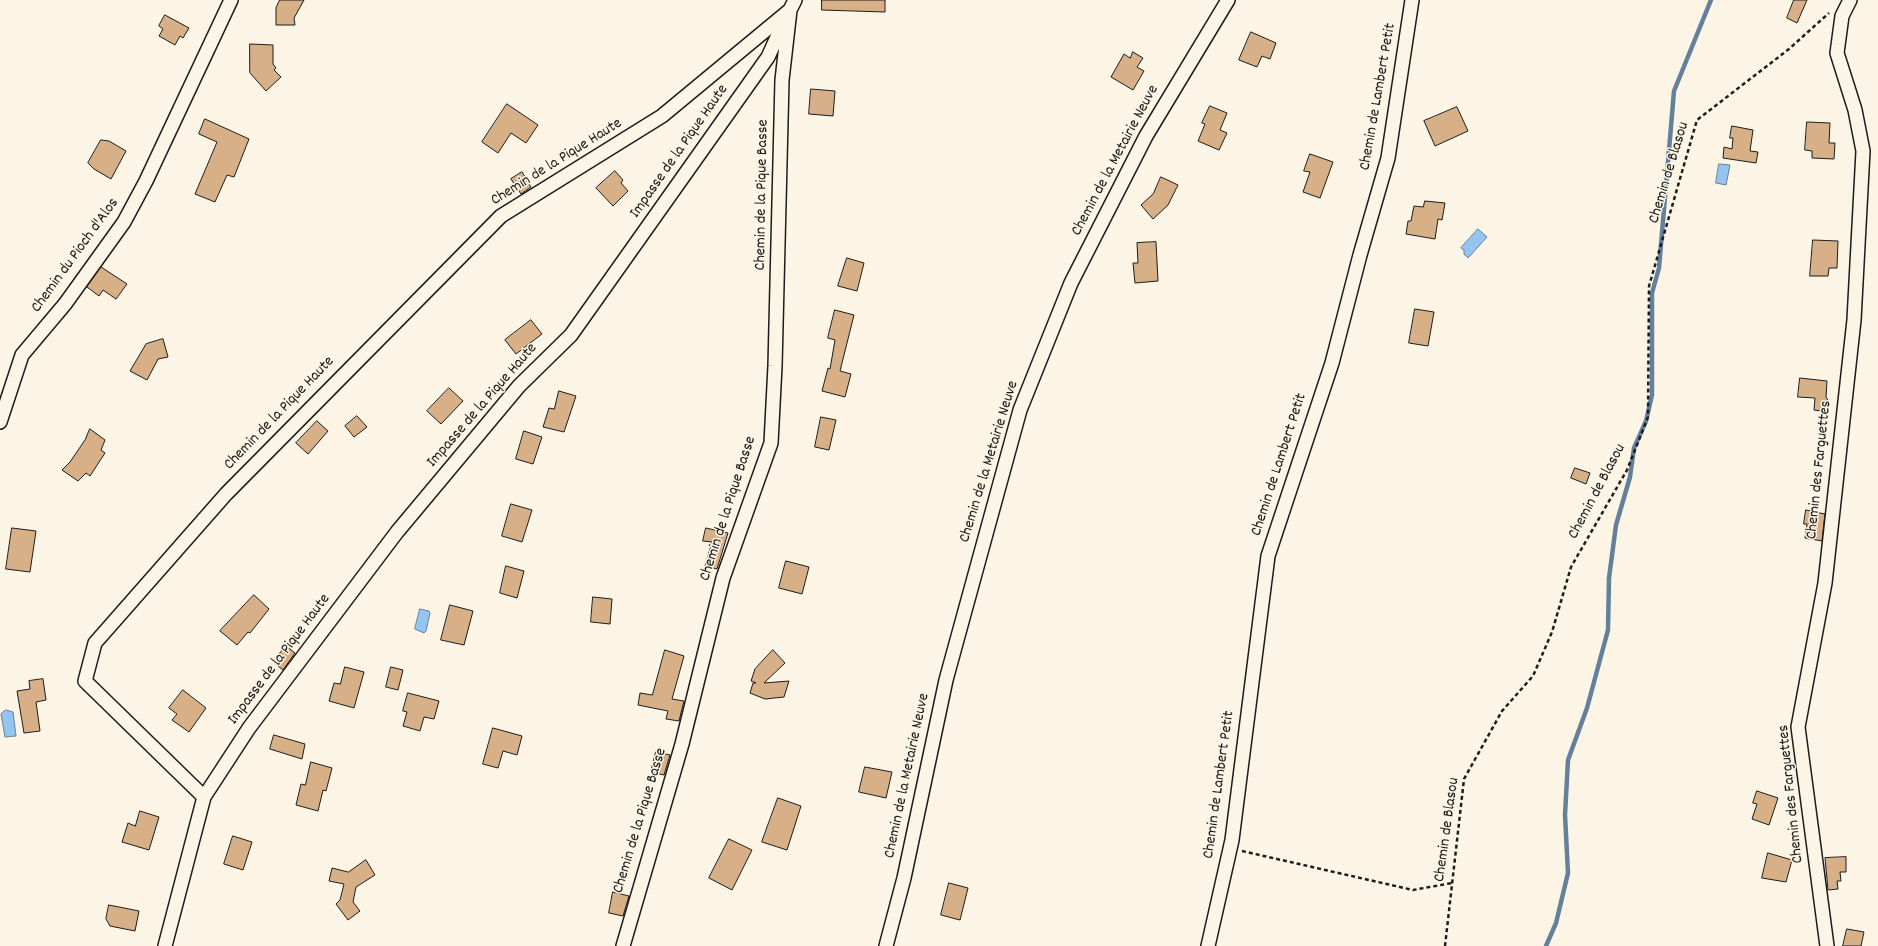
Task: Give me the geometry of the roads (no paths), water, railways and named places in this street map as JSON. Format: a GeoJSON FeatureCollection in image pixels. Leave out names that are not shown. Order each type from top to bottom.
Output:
{"type":"FeatureCollection","features":[{"type":"Feature","properties":{"kind":"street","name":"Chemin du Pioch d'Alos"},"geometry":{"type":"LineString","coordinates":[[0,422],[22,355],[65,304],[124,222],[146,181],[231,0]]}},
{"type":"Feature","properties":{"kind":"street","name":"Chemin de la Metairie Neuve"},"geometry":{"type":"LineString","coordinates":[[886,946],[904,878],[946,680],[1020,410],[1071,283],[1142,143],[1228,0]]}},
{"type":"Feature","properties":{"kind":"street","name":"Chemin de Lambert Petit"},"geometry":{"type":"LineString","coordinates":[[1208,946],[1230,848],[1268,556],[1332,363],[1360,254],[1388,158],[1412,0]]}},
{"type":"Feature","properties":{"kind":"street","name":"Chemin des Farguettes"},"geometry":{"type":"LineString","coordinates":[[1827,946],[1798,727],[1825,583],[1854,320],[1863,151],[1855,110],[1837,53],[1842,16],[1850,0]]}},
{"type":"Feature","properties":{"kind":"street","name":"Chemin de la Pique Haute"},"geometry":{"type":"LineString","coordinates":[[204,797],[85,681],[95,643],[226,494],[501,216],[662,116],[792,5]]}},
{"type":"Feature","properties":{"kind":"street","name":"Impasse de la Pique Haute"},"geometry":{"type":"LineString","coordinates":[[204,797],[249,728],[397,532],[519,386],[570,335],[768,57],[792,5]]}},
{"type":"Feature","properties":{"kind":"street","name":"Chemin de la Pique Basse"},"geometry":{"type":"LineString","coordinates":[[623,946],[639,885],[682,744],[723,578],[771,443],[775,366],[782,80],[792,5]]}},
{"type":"Feature","properties":{"kind":"street"},"geometry":{"type":"LineString","coordinates":[[165,946],[204,797]]}},
{"type":"Feature","properties":{"kind":"water"},"geometry":{"type":"Polygon","coordinates":[[[1719,164],[1730,165],[1726,185],[1716,183],[1719,164]]]}},
{"type":"Feature","properties":{"kind":"water"},"geometry":{"type":"Polygon","coordinates":[[[1478,229],[1487,237],[1468,258],[1464,254],[1464,250],[1461,248],[1478,229]]]}},
{"type":"Feature","properties":{"kind":"water"},"geometry":{"type":"Polygon","coordinates":[[[420,609],[429,611],[430,613],[426,631],[424,633],[415,629],[420,609]]]}},
{"type":"Feature","properties":{"kind":"water"},"geometry":{"type":"Polygon","coordinates":[[[6,710],[13,712],[16,736],[5,737],[1,714],[6,710]]]}},
{"type":"Feature","properties":{"kind":"waterway"},"geometry":{"type":"LineString","coordinates":[[1546,946],[1556,923],[1568,873],[1565,815],[1568,760],[1587,708],[1608,630],[1609,578],[1616,525],[1630,477],[1634,448],[1646,421],[1652,395],[1652,293],[1659,268],[1674,91],[1711,0]]}}]}
